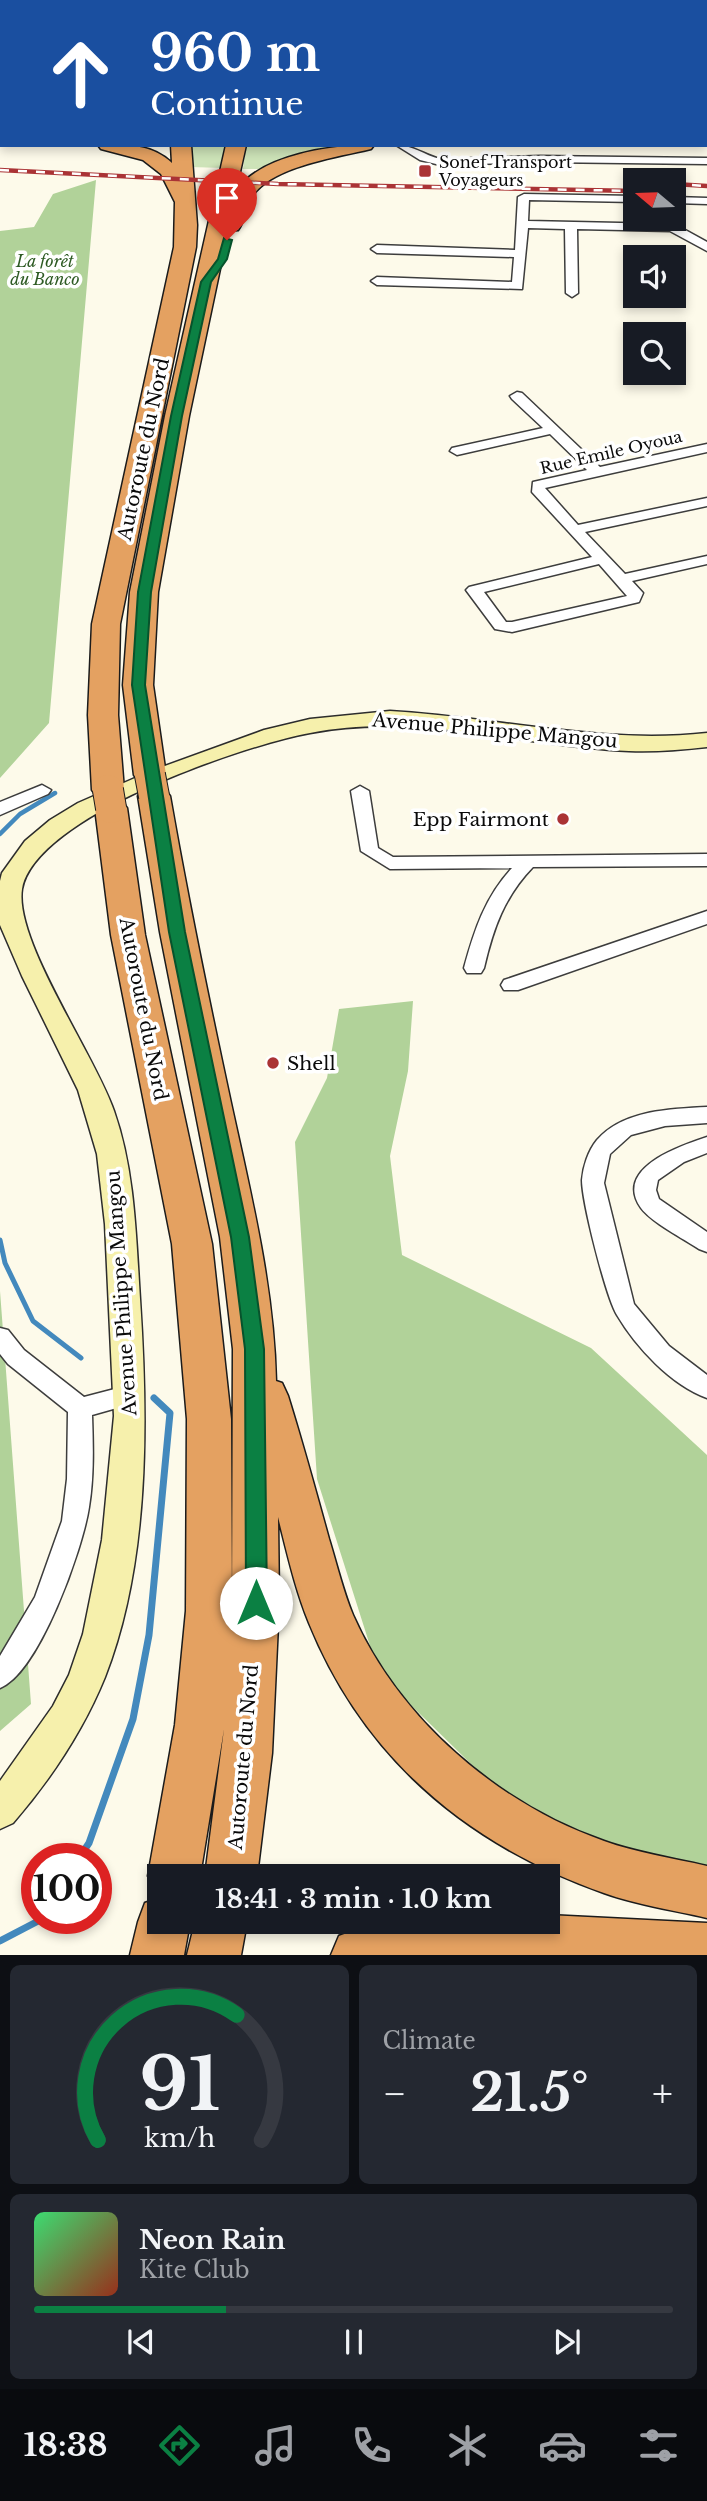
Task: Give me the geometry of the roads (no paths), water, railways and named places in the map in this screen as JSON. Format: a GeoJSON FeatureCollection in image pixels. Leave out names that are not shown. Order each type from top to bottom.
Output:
{"type":"FeatureCollection","features":[{"type":"Feature","properties":{"kind":"highway"},"geometry":{"type":"LineString","coordinates":[[116,147],[159,162],[170,172],[178,195],[186,202]]}},
{"type":"Feature","properties":{"kind":"highway","name":"Autoroute du Nord"},"geometry":{"type":"LineString","coordinates":[[176,1864],[200,1725],[209,1611],[209,1419],[192,1244],[128,935],[110,799],[103,704],[106,624],[185,247],[186,202],[181,147]]}},
{"type":"Feature","properties":{"kind":"highway","name":"Autoroute du Nord"},"geometry":{"type":"LineString","coordinates":[[233,1864],[247,1753],[256,1603],[254,1349],[240,1237],[177,932],[138,685],[144,592],[177,416],[236,147]]}},
{"type":"Feature","properties":{"kind":"highway"},"geometry":{"type":"LineString","coordinates":[[287,147],[316,147]]}},
{"type":"Feature","properties":{"kind":"highway"},"geometry":{"type":"LineString","coordinates":[[206,282],[222,259],[237,204],[251,185],[276,170],[357,147]]}},
{"type":"Feature","properties":{"kind":"highway"},"geometry":{"type":"LineString","coordinates":[[174,307],[194,247],[207,187]]}},
{"type":"Feature","properties":{"kind":"highway"},"geometry":{"type":"LineString","coordinates":[[254,1349],[312,1559],[334,1626],[362,1678],[398,1731],[442,1774],[493,1812],[543,1841],[604,1867],[707,1892]]}},
{"type":"Feature","properties":{"kind":"highway"},"geometry":{"type":"LineString","coordinates":[[157,1955],[161,1934]]}},
{"type":"Feature","properties":{"kind":"highway"},"geometry":{"type":"LineString","coordinates":[[214,1955],[218,1934]]}},
{"type":"Feature","properties":{"kind":"highway"},"geometry":{"type":"LineString","coordinates":[[358,1955],[407,1946],[550,1941],[707,1950]]}},
{"type":"Feature","properties":{"kind":"street"},"geometry":{"type":"LineString","coordinates":[[405,147],[424,158],[440,162],[540,159],[707,161]]}},
{"type":"Feature","properties":{"kind":"street"},"geometry":{"type":"LineString","coordinates":[[377,281],[518,286],[524,197],[623,199]]}},
{"type":"Feature","properties":{"kind":"street"},"geometry":{"type":"LineString","coordinates":[[686,200],[707,201]]}},
{"type":"Feature","properties":{"kind":"street"},"geometry":{"type":"LineString","coordinates":[[521,224],[623,224]]}},
{"type":"Feature","properties":{"kind":"street"},"geometry":{"type":"LineString","coordinates":[[571,225],[572,293]]}},
{"type":"Feature","properties":{"kind":"street"},"geometry":{"type":"LineString","coordinates":[[684,231],[707,247]]}},
{"type":"Feature","properties":{"kind":"street"},"geometry":{"type":"LineString","coordinates":[[377,249],[519,254]]}},
{"type":"Feature","properties":{"kind":"street"},"geometry":{"type":"LineString","coordinates":[[517,396],[595,470]]}},
{"type":"Feature","properties":{"kind":"street"},"geometry":{"type":"LineString","coordinates":[[457,451],[551,429]]}},
{"type":"Feature","properties":{"kind":"street","name":"Rue Emile Oyoua"},"geometry":{"type":"LineString","coordinates":[[621,579],[537,488],[543,483],[595,470],[707,448]]}},
{"type":"Feature","properties":{"kind":"street"},"geometry":{"type":"LineString","coordinates":[[574,530],[707,502]]}},
{"type":"Feature","properties":{"kind":"street"},"geometry":{"type":"LineString","coordinates":[[602,559],[474,590],[501,626],[512,627],[634,599],[635,593],[621,579]]}},
{"type":"Feature","properties":{"kind":"street"},"geometry":{"type":"LineString","coordinates":[[621,579],[707,560]]}},
{"type":"Feature","properties":{"kind":"street","name":"Avenue Philippe Mangou"},"geometry":{"type":"LineString","coordinates":[[0,1810],[46,1753],[72,1708],[93,1659],[117,1555],[124,1496],[130,1395],[119,1208],[114,1169],[101,1112],[88,1080],[42,995],[15,931],[9,904],[11,882],[20,861],[40,840],[86,808],[250,741],[314,723],[391,718],[592,741],[659,743],[707,740]]}},
{"type":"Feature","properties":{"kind":"street"},"geometry":{"type":"LineString","coordinates":[[0,810],[42,790]]}},
{"type":"Feature","properties":{"kind":"street"},"geometry":{"type":"LineString","coordinates":[[360,791],[370,850],[390,863],[707,860]]}},
{"type":"Feature","properties":{"kind":"street"},"geometry":{"type":"LineString","coordinates":[[474,968],[494,902],[509,880],[528,862]]}},
{"type":"Feature","properties":{"kind":"street"},"geometry":{"type":"LineString","coordinates":[[511,985],[707,917]]}},
{"type":"Feature","properties":{"kind":"street"},"geometry":{"type":"LineString","coordinates":[[707,1115],[663,1118],[622,1130],[602,1147],[593,1183],[623,1304],[646,1338],[673,1364],[707,1388]]}},
{"type":"Feature","properties":{"kind":"street"},"geometry":{"type":"LineString","coordinates":[[707,1145],[677,1156],[648,1176],[645,1190],[650,1204],[707,1243]]}},
{"type":"Feature","properties":{"kind":"street"},"geometry":{"type":"LineString","coordinates":[[0,1337],[16,1357],[80,1408]]}},
{"type":"Feature","properties":{"kind":"street"},"geometry":{"type":"LineString","coordinates":[[80,1408],[130,1395]]}},
{"type":"Feature","properties":{"kind":"street"},"geometry":{"type":"LineString","coordinates":[[0,1676],[43,1609],[75,1520],[81,1458],[80,1408]]}},
{"type":"Feature","properties":{"kind":"waterway"},"geometry":{"type":"LineString","coordinates":[[0,834],[20,814],[55,793]]}},
{"type":"Feature","properties":{"kind":"waterway"},"geometry":{"type":"LineString","coordinates":[[0,1240],[5,1263],[33,1321],[81,1358]]}},
{"type":"Feature","properties":{"kind":"waterway"},"geometry":{"type":"LineString","coordinates":[[89,1843],[133,1719],[149,1635],[170,1413],[154,1398]]}},
{"type":"Feature","properties":{"kind":"waterway"},"geometry":{"type":"LineString","coordinates":[[0,1941],[21,1930]]}},
{"type":"Feature","properties":{"kind":"railway"},"geometry":{"type":"LineString","coordinates":[[0,170],[278,184],[623,191]]}},
{"type":"Feature","properties":{"kind":"railway"},"geometry":{"type":"LineString","coordinates":[[686,185],[707,186]]}},
{"type":"Feature","properties":{"kind":"place","name":"Sonef Transport Voyageurs"},"geometry":{"type":"Point","coordinates":[425,171]}},
{"type":"Feature","properties":{"kind":"place","name":"Epp Fairmont"},"geometry":{"type":"Point","coordinates":[563,819]}},
{"type":"Feature","properties":{"kind":"place","name":"Shell"},"geometry":{"type":"Point","coordinates":[273,1063]}},
{"type":"Feature","properties":{"kind":"park label","name":"La forêt du Banco"},"geometry":{"type":"Point","coordinates":[45,270]}}]}
